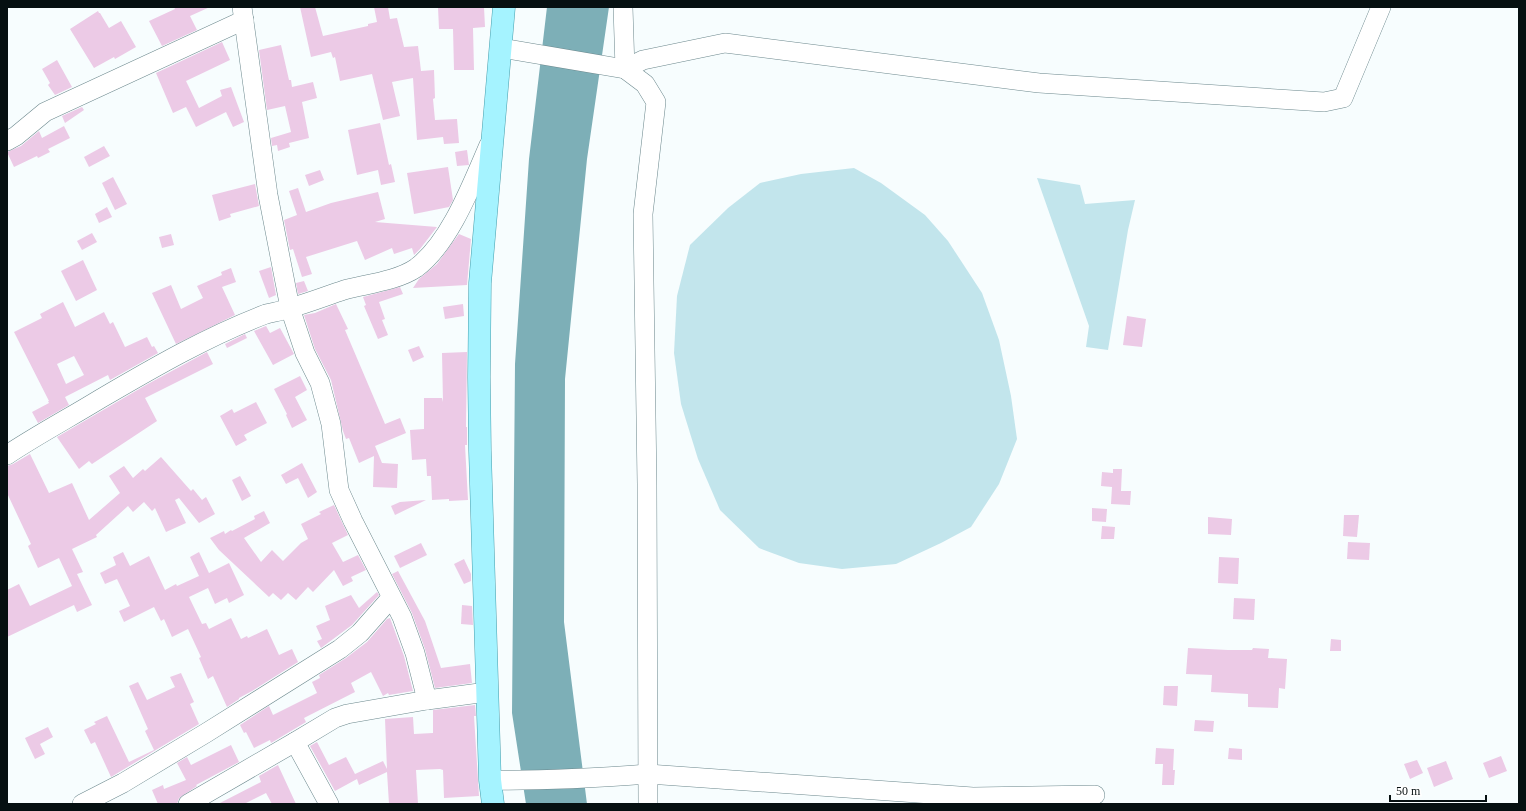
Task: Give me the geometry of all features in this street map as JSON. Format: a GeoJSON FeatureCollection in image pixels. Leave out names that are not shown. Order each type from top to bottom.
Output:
{"type":"FeatureCollection","features":[{"type":"Feature","properties":{"kind":"main road"},"geometry":{"type":"LineString","coordinates":[[493,804],[490,780],[480,481],[480,283],[504,7]]}},
{"type":"Feature","properties":{"kind":"street"},"geometry":{"type":"LineString","coordinates":[[620,68],[623,7]]}},
{"type":"Feature","properties":{"kind":"street"},"geometry":{"type":"LineString","coordinates":[[620,68],[643,60],[725,43],[1039,83],[1324,102],[1343,98],[1381,7]]}},
{"type":"Feature","properties":{"kind":"street"},"geometry":{"type":"LineString","coordinates":[[7,141],[16,136],[45,112],[243,14],[268,195],[290,308],[306,353],[320,384],[331,424],[339,490],[391,598],[402,617],[412,646],[427,700]]}},
{"type":"Feature","properties":{"kind":"street"},"geometry":{"type":"LineString","coordinates":[[501,48],[620,68],[645,84],[656,102],[643,214],[647,492],[648,804]]}},
{"type":"Feature","properties":{"kind":"street"},"geometry":{"type":"LineString","coordinates":[[7,455],[122,386],[200,344],[267,314],[343,291],[402,276],[416,268],[428,258],[452,224],[469,191],[492,136]]}},
{"type":"Feature","properties":{"kind":"street"},"geometry":{"type":"LineString","coordinates":[[82,804],[123,783],[340,649],[360,633],[391,598]]}},
{"type":"Feature","properties":{"kind":"street"},"geometry":{"type":"LineString","coordinates":[[188,804],[335,718],[347,714],[427,700],[487,692]]}},
{"type":"Feature","properties":{"kind":"street"},"geometry":{"type":"LineString","coordinates":[[295,742],[328,804]]}},
{"type":"Feature","properties":{"kind":"street"},"geometry":{"type":"LineString","coordinates":[[490,780],[517,781],[648,774],[973,801],[1095,795]]}},
{"type":"Feature","properties":{"kind":"shaded area"},"geometry":{"type":"Polygon","coordinates":[[[547,7],[609,7],[587,159],[565,379],[564,622],[587,804],[526,804],[512,713],[515,364],[529,159],[547,7]]]}},
{"type":"Feature","properties":{"kind":"shaded area"},"geometry":{"type":"Polygon","coordinates":[[[854,168],[881,183],[925,215],[948,241],[982,293],[999,340],[1011,396],[1017,439],[999,484],[971,527],[896,564],[842,569],[799,563],[759,548],[720,510],[698,459],[681,404],[674,353],[677,296],[690,245],[728,208],[760,183],[801,174],[854,168]]]}},
{"type":"Feature","properties":{"kind":"shaded area"},"geometry":{"type":"Polygon","coordinates":[[[1037,178],[1080,185],[1085,204],[1135,200],[1128,230],[1108,350],[1086,347],[1089,326],[1037,178]]]}},
{"type":"Feature","properties":{"kind":"building"},"geometry":{"type":"Polygon","coordinates":[[[174,7],[210,7],[190,16],[197,30],[162,46],[149,21],[175,9],[174,7]]]}},
{"type":"Feature","properties":{"kind":"building"},"geometry":{"type":"Polygon","coordinates":[[[300,7],[315,7],[323,36],[368,26],[368,24],[377,22],[374,7],[388,7],[390,19],[397,18],[404,47],[418,46],[421,71],[434,70],[435,98],[433,99],[435,120],[457,119],[459,143],[444,144],[443,137],[417,140],[413,78],[392,82],[400,116],[383,120],[372,74],[340,81],[335,57],[333,58],[331,52],[311,57],[300,7]]]}},
{"type":"Feature","properties":{"kind":"building"},"geometry":{"type":"Polygon","coordinates":[[[438,7],[484,7],[485,27],[473,28],[474,70],[454,70],[453,29],[439,29],[438,7]]]}},
{"type":"Feature","properties":{"kind":"building"},"geometry":{"type":"Polygon","coordinates":[[[98,11],[109,28],[121,21],[136,47],[115,59],[114,57],[94,68],[70,29],[98,11]]]}},
{"type":"Feature","properties":{"kind":"building"},"geometry":{"type":"Polygon","coordinates":[[[222,42],[230,60],[186,81],[199,108],[222,96],[220,90],[231,87],[244,122],[233,127],[226,112],[196,127],[186,107],[173,113],[156,73],[222,42]]]}},
{"type":"Feature","properties":{"kind":"building"},"geometry":{"type":"Polygon","coordinates":[[[281,45],[292,87],[313,82],[317,98],[302,102],[309,138],[289,143],[290,147],[278,151],[277,145],[272,146],[271,138],[291,132],[285,106],[267,110],[259,50],[281,45]]]}},
{"type":"Feature","properties":{"kind":"building"},"geometry":{"type":"Polygon","coordinates":[[[57,60],[72,87],[55,95],[48,85],[50,83],[42,69],[57,60]]]}},
{"type":"Feature","properties":{"kind":"building"},"geometry":{"type":"Polygon","coordinates":[[[82,107],[84,110],[65,123],[62,116],[82,107]]]}},
{"type":"Feature","properties":{"kind":"building"},"geometry":{"type":"Polygon","coordinates":[[[380,123],[389,165],[391,164],[395,182],[381,185],[378,170],[357,175],[348,130],[380,123]]]}},
{"type":"Feature","properties":{"kind":"building"},"geometry":{"type":"Polygon","coordinates":[[[64,126],[70,138],[48,149],[50,152],[38,158],[37,156],[14,167],[7,152],[21,146],[39,131],[42,138],[64,126]]]}},
{"type":"Feature","properties":{"kind":"building"},"geometry":{"type":"Polygon","coordinates":[[[104,146],[110,156],[89,167],[84,157],[104,146]]]}},
{"type":"Feature","properties":{"kind":"building"},"geometry":{"type":"Polygon","coordinates":[[[467,150],[469,165],[457,166],[455,152],[467,150]]]}},
{"type":"Feature","properties":{"kind":"building"},"geometry":{"type":"Polygon","coordinates":[[[448,167],[453,200],[449,207],[414,214],[407,173],[448,167]]]}},
{"type":"Feature","properties":{"kind":"building"},"geometry":{"type":"Polygon","coordinates":[[[320,170],[324,180],[309,186],[305,175],[320,170]]]}},
{"type":"Feature","properties":{"kind":"building"},"geometry":{"type":"Polygon","coordinates":[[[113,177],[127,204],[115,210],[102,183],[113,177]]]}},
{"type":"Feature","properties":{"kind":"building"},"geometry":{"type":"Polygon","coordinates":[[[255,184],[259,206],[230,214],[231,217],[219,221],[212,195],[255,184]]]}},
{"type":"Feature","properties":{"kind":"building"},"geometry":{"type":"Polygon","coordinates":[[[298,188],[306,212],[331,203],[378,192],[385,219],[375,222],[437,227],[414,255],[412,248],[394,254],[392,248],[365,260],[357,241],[306,257],[312,274],[302,277],[293,249],[290,250],[284,220],[297,215],[289,191],[298,188]]]}},
{"type":"Feature","properties":{"kind":"building"},"geometry":{"type":"Polygon","coordinates":[[[107,207],[112,217],[99,223],[95,214],[107,207]]]}},
{"type":"Feature","properties":{"kind":"building"},"geometry":{"type":"Polygon","coordinates":[[[92,233],[97,242],[82,250],[77,241],[92,233]]]}},
{"type":"Feature","properties":{"kind":"building"},"geometry":{"type":"Polygon","coordinates":[[[171,234],[174,245],[162,248],[159,237],[171,234]]]}},
{"type":"Feature","properties":{"kind":"building"},"geometry":{"type":"Polygon","coordinates":[[[459,234],[471,239],[467,285],[413,288],[419,279],[437,264],[459,234]]]}},
{"type":"Feature","properties":{"kind":"building"},"geometry":{"type":"Polygon","coordinates":[[[83,260],[97,290],[76,301],[61,271],[83,260]]]}},
{"type":"Feature","properties":{"kind":"building"},"geometry":{"type":"Polygon","coordinates":[[[271,267],[276,295],[269,298],[259,271],[271,267]]]}},
{"type":"Feature","properties":{"kind":"building"},"geometry":{"type":"Polygon","coordinates":[[[231,268],[236,282],[222,287],[235,315],[176,344],[152,293],[171,285],[181,309],[203,298],[197,286],[222,275],[221,272],[231,268]]]}},
{"type":"Feature","properties":{"kind":"building"},"geometry":{"type":"Polygon","coordinates":[[[304,281],[308,291],[298,294],[296,283],[304,281]]]}},
{"type":"Feature","properties":{"kind":"building"},"geometry":{"type":"Polygon","coordinates":[[[400,287],[403,294],[379,302],[385,319],[382,320],[388,335],[378,339],[364,306],[366,305],[363,297],[400,287]]]}},
{"type":"Feature","properties":{"kind":"building"},"geometry":{"type":"Polygon","coordinates":[[[63,302],[75,327],[104,312],[110,324],[113,322],[125,347],[147,337],[152,347],[154,346],[158,353],[110,380],[108,375],[65,397],[69,405],[38,423],[32,412],[49,403],[49,401],[14,332],[42,318],[40,314],[63,302]],[[74,356],[57,364],[66,384],[84,375],[74,356]]]}},
{"type":"Feature","properties":{"kind":"building"},"geometry":{"type":"Polygon","coordinates":[[[336,304],[348,329],[345,330],[385,424],[400,418],[406,433],[375,446],[382,463],[398,464],[397,488],[373,487],[374,456],[359,463],[349,438],[346,439],[343,431],[331,380],[315,349],[304,315],[315,313],[336,304]]]}},
{"type":"Feature","properties":{"kind":"building"},"geometry":{"type":"Polygon","coordinates":[[[463,304],[464,316],[445,319],[443,307],[463,304]]]}},
{"type":"Feature","properties":{"kind":"building"},"geometry":{"type":"Polygon","coordinates":[[[1127,316],[1146,319],[1142,347],[1123,345],[1127,316]]]}},
{"type":"Feature","properties":{"kind":"building"},"geometry":{"type":"Polygon","coordinates":[[[266,326],[270,333],[280,328],[294,354],[273,365],[254,331],[266,326]]]}},
{"type":"Feature","properties":{"kind":"building"},"geometry":{"type":"Polygon","coordinates":[[[245,334],[247,338],[227,348],[225,344],[245,334]]]}},
{"type":"Feature","properties":{"kind":"building"},"geometry":{"type":"Polygon","coordinates":[[[419,346],[424,357],[413,362],[408,350],[419,346]]]}},
{"type":"Feature","properties":{"kind":"building"},"geometry":{"type":"Polygon","coordinates":[[[207,352],[213,364],[145,398],[157,421],[92,464],[89,461],[79,469],[57,437],[146,385],[207,352]]]}},
{"type":"Feature","properties":{"kind":"building"},"geometry":{"type":"Polygon","coordinates":[[[467,352],[467,445],[465,445],[468,500],[432,500],[431,476],[427,476],[426,459],[412,460],[410,430],[424,429],[424,398],[442,398],[443,402],[442,353],[467,352]]]}},
{"type":"Feature","properties":{"kind":"building"},"geometry":{"type":"Polygon","coordinates":[[[300,376],[307,390],[295,397],[307,420],[292,428],[286,415],[287,414],[274,389],[300,376]]]}},
{"type":"Feature","properties":{"kind":"building"},"geometry":{"type":"Polygon","coordinates":[[[256,402],[267,423],[244,435],[247,440],[236,446],[220,416],[232,409],[234,413],[256,402]]]}},
{"type":"Feature","properties":{"kind":"building"},"geometry":{"type":"Polygon","coordinates":[[[30,454],[49,493],[72,483],[89,520],[120,493],[109,476],[124,466],[133,478],[143,469],[145,471],[161,457],[191,491],[193,489],[202,500],[206,497],[215,514],[199,523],[179,498],[175,500],[186,523],[166,532],[155,508],[152,511],[144,502],[133,512],[128,506],[96,535],[97,537],[72,549],[83,572],[77,574],[92,605],[77,612],[74,605],[7,637],[7,590],[19,584],[30,606],[72,586],[59,558],[38,568],[28,546],[31,544],[7,493],[7,466],[30,454]]]}},
{"type":"Feature","properties":{"kind":"building"},"geometry":{"type":"Polygon","coordinates":[[[302,463],[317,492],[308,498],[298,478],[286,484],[281,475],[302,463]]]}},
{"type":"Feature","properties":{"kind":"building"},"geometry":{"type":"Polygon","coordinates":[[[1113,469],[1122,469],[1121,491],[1131,491],[1130,505],[1111,504],[1112,487],[1101,486],[1102,472],[1113,473],[1113,469]]]}},
{"type":"Feature","properties":{"kind":"building"},"geometry":{"type":"Polygon","coordinates":[[[240,476],[251,496],[242,501],[232,480],[240,476]]]}},
{"type":"Feature","properties":{"kind":"building"},"geometry":{"type":"Polygon","coordinates":[[[426,500],[395,515],[391,506],[400,502],[426,500]]]}},
{"type":"Feature","properties":{"kind":"building"},"geometry":{"type":"Polygon","coordinates":[[[334,505],[348,535],[332,543],[343,562],[358,555],[366,570],[351,577],[353,581],[343,586],[334,570],[313,592],[308,587],[296,600],[288,593],[281,600],[273,593],[269,597],[219,550],[210,538],[224,531],[225,534],[231,530],[232,531],[255,519],[254,516],[264,511],[270,523],[244,538],[261,562],[272,550],[283,561],[301,543],[308,539],[301,524],[321,514],[319,512],[334,505]]]}},
{"type":"Feature","properties":{"kind":"building"},"geometry":{"type":"Polygon","coordinates":[[[1092,508],[1107,509],[1106,522],[1092,521],[1092,508]]]}},
{"type":"Feature","properties":{"kind":"building"},"geometry":{"type":"Polygon","coordinates":[[[1344,515],[1359,515],[1357,537],[1343,536],[1344,515]]]}},
{"type":"Feature","properties":{"kind":"building"},"geometry":{"type":"Polygon","coordinates":[[[1208,517],[1232,519],[1231,535],[1208,534],[1208,517]]]}},
{"type":"Feature","properties":{"kind":"building"},"geometry":{"type":"Polygon","coordinates":[[[1102,526],[1115,527],[1114,539],[1101,539],[1102,526]]]}},
{"type":"Feature","properties":{"kind":"building"},"geometry":{"type":"Polygon","coordinates":[[[1348,542],[1370,543],[1369,560],[1347,559],[1348,542]]]}},
{"type":"Feature","properties":{"kind":"building"},"geometry":{"type":"Polygon","coordinates":[[[421,543],[427,555],[400,568],[394,556],[421,543]]]}},
{"type":"Feature","properties":{"kind":"building"},"geometry":{"type":"Polygon","coordinates":[[[123,552],[130,566],[149,556],[165,590],[176,584],[177,586],[199,576],[190,557],[199,552],[209,573],[229,563],[244,595],[229,603],[227,598],[215,604],[208,588],[189,597],[202,624],[206,623],[209,629],[231,618],[241,639],[247,636],[248,638],[267,629],[279,655],[292,649],[298,662],[227,707],[213,676],[208,679],[199,658],[201,657],[188,629],[172,637],[164,619],[161,621],[154,607],[124,622],[119,611],[130,606],[117,579],[105,584],[100,573],[116,565],[113,557],[123,552]]]}},
{"type":"Feature","properties":{"kind":"building"},"geometry":{"type":"Polygon","coordinates":[[[1219,557],[1239,558],[1238,584],[1218,583],[1219,557]]]}},
{"type":"Feature","properties":{"kind":"building"},"geometry":{"type":"Polygon","coordinates":[[[464,559],[471,574],[471,581],[464,584],[454,564],[464,559]]]}},
{"type":"Feature","properties":{"kind":"building"},"geometry":{"type":"Polygon","coordinates":[[[398,571],[425,621],[441,668],[470,664],[472,683],[435,688],[425,649],[412,613],[392,574],[398,571]]]}},
{"type":"Feature","properties":{"kind":"building"},"geometry":{"type":"Polygon","coordinates":[[[377,592],[379,595],[352,625],[321,648],[317,641],[322,639],[316,626],[330,620],[325,606],[351,595],[359,608],[377,592]]]}},
{"type":"Feature","properties":{"kind":"building"},"geometry":{"type":"Polygon","coordinates":[[[1234,598],[1255,599],[1254,620],[1233,619],[1234,598]]]}},
{"type":"Feature","properties":{"kind":"building"},"geometry":{"type":"Polygon","coordinates":[[[462,605],[472,606],[473,625],[461,624],[462,605]]]}},
{"type":"Feature","properties":{"kind":"building"},"geometry":{"type":"Polygon","coordinates":[[[390,618],[404,656],[413,691],[389,695],[388,693],[383,696],[371,672],[351,683],[355,692],[304,718],[306,722],[271,743],[270,740],[254,748],[246,732],[244,733],[240,725],[269,706],[273,715],[317,693],[312,682],[320,678],[319,675],[346,658],[367,642],[387,619],[390,618]]]}},
{"type":"Feature","properties":{"kind":"building"},"geometry":{"type":"Polygon","coordinates":[[[1331,639],[1341,640],[1341,651],[1330,651],[1331,639]]]}},
{"type":"Feature","properties":{"kind":"building"},"geometry":{"type":"Polygon","coordinates":[[[1188,648],[1228,650],[1252,650],[1253,648],[1269,649],[1268,658],[1287,659],[1285,689],[1279,688],[1278,708],[1248,707],[1248,694],[1211,692],[1212,675],[1186,674],[1188,648]]]}},
{"type":"Feature","properties":{"kind":"building"},"geometry":{"type":"Polygon","coordinates":[[[181,673],[194,702],[190,704],[199,724],[111,777],[95,742],[91,744],[84,730],[96,724],[94,722],[107,716],[129,762],[154,750],[145,731],[148,729],[129,686],[138,682],[147,700],[175,687],[170,677],[181,673]]]}},
{"type":"Feature","properties":{"kind":"building"},"geometry":{"type":"Polygon","coordinates":[[[1164,686],[1178,686],[1177,706],[1163,705],[1164,686]]]}},
{"type":"Feature","properties":{"kind":"building"},"geometry":{"type":"Polygon","coordinates":[[[475,705],[476,716],[474,716],[479,796],[444,798],[443,770],[440,769],[416,770],[418,804],[389,804],[387,772],[359,785],[357,779],[335,791],[310,746],[317,742],[329,765],[346,757],[355,774],[383,761],[387,769],[385,719],[413,717],[414,734],[433,733],[433,710],[475,705]]]}},
{"type":"Feature","properties":{"kind":"building"},"geometry":{"type":"Polygon","coordinates":[[[1195,720],[1214,721],[1213,732],[1194,731],[1195,720]]]}},
{"type":"Feature","properties":{"kind":"building"},"geometry":{"type":"Polygon","coordinates":[[[48,727],[53,737],[40,744],[45,754],[35,759],[25,738],[48,727]]]}},
{"type":"Feature","properties":{"kind":"building"},"geometry":{"type":"Polygon","coordinates":[[[231,745],[239,762],[196,785],[197,786],[179,798],[177,804],[158,804],[152,790],[163,785],[164,789],[186,780],[177,763],[187,757],[191,765],[231,745]]]}},
{"type":"Feature","properties":{"kind":"building"},"geometry":{"type":"Polygon","coordinates":[[[1156,748],[1174,749],[1174,785],[1162,785],[1163,764],[1155,764],[1156,748]]]}},
{"type":"Feature","properties":{"kind":"building"},"geometry":{"type":"Polygon","coordinates":[[[1229,748],[1242,749],[1242,760],[1228,759],[1229,748]]]}},
{"type":"Feature","properties":{"kind":"building"},"geometry":{"type":"Polygon","coordinates":[[[1501,756],[1507,771],[1489,778],[1483,763],[1501,756]]]}},
{"type":"Feature","properties":{"kind":"building"},"geometry":{"type":"Polygon","coordinates":[[[1417,760],[1423,773],[1410,779],[1404,764],[1417,760]]]}},
{"type":"Feature","properties":{"kind":"building"},"geometry":{"type":"Polygon","coordinates":[[[1446,761],[1453,779],[1434,787],[1427,768],[1446,761]]]}},
{"type":"Feature","properties":{"kind":"building"},"geometry":{"type":"Polygon","coordinates":[[[278,765],[296,804],[272,804],[266,793],[244,804],[218,804],[261,782],[259,776],[278,765]]]}}]}
